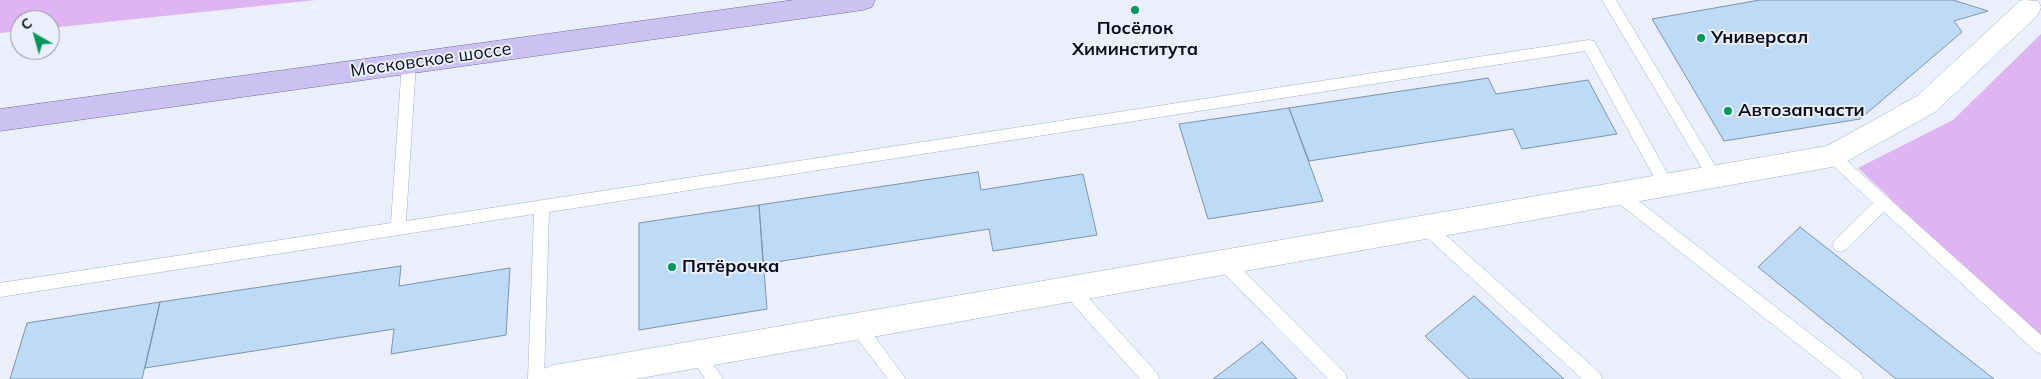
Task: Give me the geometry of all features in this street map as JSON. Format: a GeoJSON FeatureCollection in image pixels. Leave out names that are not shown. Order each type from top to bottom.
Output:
{"type":"FeatureCollection","features":[{"type":"Feature","properties":{"kind":"main road","name":"Московское шоссе"},"geometry":{"type":"LineString","coordinates":[[0,120],[863,0]]}},
{"type":"Feature","properties":{"kind":"street"},"geometry":{"type":"LineString","coordinates":[[554,379],[1832,156],[1926,104],[2031,8]]}},
{"type":"Feature","properties":{"kind":"lane"},"geometry":{"type":"LineString","coordinates":[[1608,0],[1714,176]]}},
{"type":"Feature","properties":{"kind":"lane"},"geometry":{"type":"LineString","coordinates":[[0,290],[1589,45],[1666,185]]}},
{"type":"Feature","properties":{"kind":"lane"},"geometry":{"type":"LineString","coordinates":[[398,228],[409,63]]}},
{"type":"Feature","properties":{"kind":"lane"},"geometry":{"type":"LineString","coordinates":[[1832,156],[2041,346]]}},
{"type":"Feature","properties":{"kind":"lane"},"geometry":{"type":"LineString","coordinates":[[1617,193],[1855,379]]}},
{"type":"Feature","properties":{"kind":"lane"},"geometry":{"type":"LineString","coordinates":[[1840,244],[1884,202]]}},
{"type":"Feature","properties":{"kind":"lane"},"geometry":{"type":"LineString","coordinates":[[536,379],[542,206]]}},
{"type":"Feature","properties":{"kind":"lane"},"geometry":{"type":"LineString","coordinates":[[1425,226],[1594,379]]}},
{"type":"Feature","properties":{"kind":"lane"},"geometry":{"type":"LineString","coordinates":[[1223,261],[1339,379]]}},
{"type":"Feature","properties":{"kind":"lane"},"geometry":{"type":"LineString","coordinates":[[1070,289],[1151,379]]}},
{"type":"Feature","properties":{"kind":"lane"},"geometry":{"type":"LineString","coordinates":[[858,327],[898,379]]}},
{"type":"Feature","properties":{"kind":"lane"},"geometry":{"type":"LineString","coordinates":[[698,355],[715,379]]}},
{"type":"Feature","properties":{"kind":"shaded area"},"geometry":{"type":"Polygon","coordinates":[[[0,0],[316,0],[60,27],[60,10],[10,10],[10,32],[0,33],[0,0]]]}},
{"type":"Feature","properties":{"kind":"shaded area"},"geometry":{"type":"Polygon","coordinates":[[[2041,34],[2041,341],[1858,168],[1953,120],[2041,34]]]}},
{"type":"Feature","properties":{"kind":"building"},"geometry":{"type":"Polygon","coordinates":[[[1760,0],[1953,0],[1988,11],[1954,21],[1962,32],[1860,119],[1724,141],[1652,19],[1760,0]]]}},
{"type":"Feature","properties":{"kind":"building"},"geometry":{"type":"Polygon","coordinates":[[[1488,78],[1496,94],[1588,80],[1617,134],[1522,149],[1513,129],[1309,161],[1289,108],[1488,78]]]}},
{"type":"Feature","properties":{"kind":"building"},"geometry":{"type":"Polygon","coordinates":[[[1289,108],[1323,201],[1208,219],[1179,124],[1289,108]]]}},
{"type":"Feature","properties":{"kind":"building"},"geometry":{"type":"Polygon","coordinates":[[[978,172],[981,190],[1083,174],[1097,235],[993,251],[989,229],[763,264],[759,205],[978,172]]]}},
{"type":"Feature","properties":{"kind":"building"},"geometry":{"type":"Polygon","coordinates":[[[759,205],[767,309],[639,330],[639,223],[759,205]]]}},
{"type":"Feature","properties":{"kind":"building"},"geometry":{"type":"Polygon","coordinates":[[[1800,227],[1994,379],[1896,379],[1758,267],[1800,227]]]}},
{"type":"Feature","properties":{"kind":"building"},"geometry":{"type":"Polygon","coordinates":[[[401,266],[399,286],[510,268],[506,335],[391,354],[394,329],[145,368],[160,302],[401,266]]]}},
{"type":"Feature","properties":{"kind":"building"},"geometry":{"type":"Polygon","coordinates":[[[1474,296],[1564,379],[1469,379],[1425,336],[1474,296]]]}},
{"type":"Feature","properties":{"kind":"building"},"geometry":{"type":"Polygon","coordinates":[[[160,302],[142,379],[10,379],[27,323],[160,302]]]}},
{"type":"Feature","properties":{"kind":"building"},"geometry":{"type":"Polygon","coordinates":[[[1262,342],[1297,379],[1213,379],[1262,342]]]}},
{"type":"Feature","properties":{"kind":"place","name":"Посёлок Химинститута"},"geometry":{"type":"Point","coordinates":[1135,10]}},
{"type":"Feature","properties":{"kind":"place","name":"Универсал"},"geometry":{"type":"Point","coordinates":[1701,38]}},
{"type":"Feature","properties":{"kind":"place","name":"Автозапчасти"},"geometry":{"type":"Point","coordinates":[1728,111]}},
{"type":"Feature","properties":{"kind":"place","name":"Пятёрочка"},"geometry":{"type":"Point","coordinates":[672,267]}}]}
